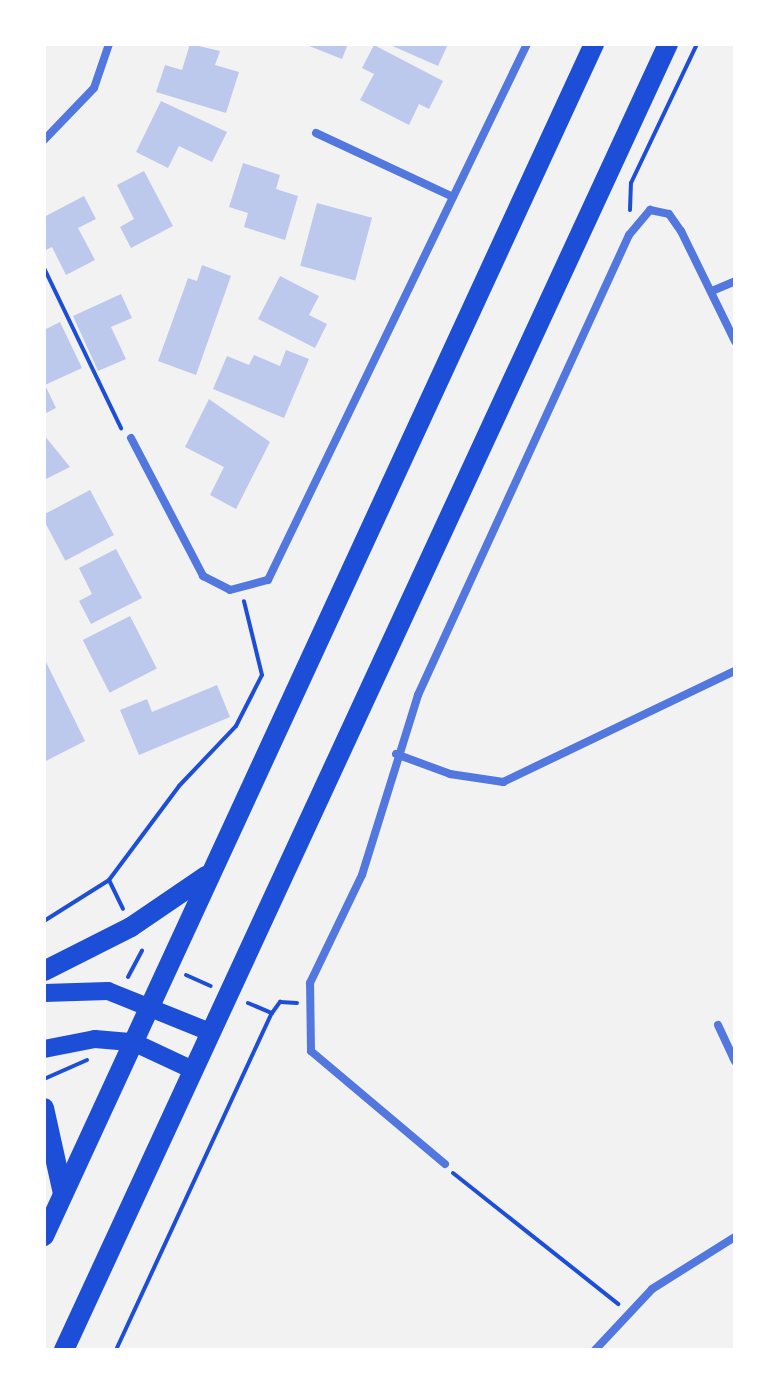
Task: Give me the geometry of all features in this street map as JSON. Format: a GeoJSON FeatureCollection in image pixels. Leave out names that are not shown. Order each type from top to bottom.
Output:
{"type":"FeatureCollection","features":[{"type":"Feature","properties":{"kind":"highway"},"geometry":{"type":"LineString","coordinates":[[44,1236],[594,44]]}},
{"type":"Feature","properties":{"kind":"highway"},"geometry":{"type":"LineString","coordinates":[[64,1350],[191,1069],[668,44]]}},
{"type":"Feature","properties":{"kind":"highway"},"geometry":{"type":"LineString","coordinates":[[44,971],[171,903],[213,869]]}},
{"type":"Feature","properties":{"kind":"highway"},"geometry":{"type":"LineString","coordinates":[[44,1108],[63,1194]]}},
{"type":"Feature","properties":{"kind":"main road"},"geometry":{"type":"LineString","coordinates":[[44,993],[82,988],[150,1004],[210,1032]]}},
{"type":"Feature","properties":{"kind":"main road"},"geometry":{"type":"LineString","coordinates":[[44,1049],[95,1039],[133,1042],[191,1069]]}},
{"type":"Feature","properties":{"kind":"street"},"geometry":{"type":"LineString","coordinates":[[44,140],[94,88],[109,44]]}},
{"type":"Feature","properties":{"kind":"street"},"geometry":{"type":"LineString","coordinates":[[131,438],[203,576],[242,590],[268,580],[284,556],[527,44]]}},
{"type":"Feature","properties":{"kind":"street"},"geometry":{"type":"LineString","coordinates":[[316,133],[453,197]]}},
{"type":"Feature","properties":{"kind":"street"},"geometry":{"type":"LineString","coordinates":[[445,1164],[323,1064],[305,1035],[310,983],[362,875],[396,754],[638,221],[650,210],[669,214],[712,291],[735,341]]}},
{"type":"Feature","properties":{"kind":"street"},"geometry":{"type":"LineString","coordinates":[[712,291],[735,281]]}},
{"type":"Feature","properties":{"kind":"street"},"geometry":{"type":"LineString","coordinates":[[396,754],[450,774],[503,782],[735,671]]}},
{"type":"Feature","properties":{"kind":"street"},"geometry":{"type":"LineString","coordinates":[[718,1025],[735,1061]]}},
{"type":"Feature","properties":{"kind":"street"},"geometry":{"type":"LineString","coordinates":[[595,1350],[627,1310],[735,1237]]}},
{"type":"Feature","properties":{"kind":"path"},"geometry":{"type":"LineString","coordinates":[[638,221],[629,208],[631,183],[697,44]]}},
{"type":"Feature","properties":{"kind":"path"},"geometry":{"type":"LineString","coordinates":[[44,268],[113,420],[131,438]]}},
{"type":"Feature","properties":{"kind":"path"},"geometry":{"type":"LineString","coordinates":[[44,921],[109,880],[179,786],[236,726],[262,675],[242,590]]}},
{"type":"Feature","properties":{"kind":"path"},"geometry":{"type":"LineString","coordinates":[[109,880],[124,912]]}},
{"type":"Feature","properties":{"kind":"path"},"geometry":{"type":"LineString","coordinates":[[136,938],[168,968],[272,1013]]}},
{"type":"Feature","properties":{"kind":"path"},"geometry":{"type":"LineString","coordinates":[[116,1350],[272,1013],[280,1002],[307,1006]]}},
{"type":"Feature","properties":{"kind":"path"},"geometry":{"type":"LineString","coordinates":[[460,1182],[627,1310]]}},
{"type":"Feature","properties":{"kind":"building"},"geometry":{"type":"Polygon","coordinates":[[[190,44],[220,51],[215,65],[239,72],[226,113],[156,92],[165,65],[182,70],[190,44]]]}},
{"type":"Feature","properties":{"kind":"building"},"geometry":{"type":"Polygon","coordinates":[[[304,44],[348,44],[342,59],[304,44]]]}},
{"type":"Feature","properties":{"kind":"building"},"geometry":{"type":"Polygon","coordinates":[[[388,44],[448,44],[438,66],[388,44]]]}},
{"type":"Feature","properties":{"kind":"building"},"geometry":{"type":"Polygon","coordinates":[[[374,45],[443,81],[429,109],[419,104],[409,125],[360,100],[374,74],[362,68],[374,45]]]}},
{"type":"Feature","properties":{"kind":"building"},"geometry":{"type":"Polygon","coordinates":[[[161,101],[227,132],[212,162],[179,146],[168,168],[136,152],[161,101]]]}},
{"type":"Feature","properties":{"kind":"building"},"geometry":{"type":"Polygon","coordinates":[[[243,163],[280,175],[276,189],[298,196],[285,240],[244,227],[248,213],[229,207],[243,163]]]}},
{"type":"Feature","properties":{"kind":"building"},"geometry":{"type":"Polygon","coordinates":[[[144,171],[173,226],[131,248],[120,227],[134,219],[117,185],[144,171]]]}},
{"type":"Feature","properties":{"kind":"building"},"geometry":{"type":"Polygon","coordinates":[[[84,196],[96,219],[78,228],[95,260],[66,275],[52,247],[44,251],[44,217],[84,196]]]}},
{"type":"Feature","properties":{"kind":"building"},"geometry":{"type":"Polygon","coordinates":[[[317,203],[372,218],[355,281],[300,266],[317,203]]]}},
{"type":"Feature","properties":{"kind":"building"},"geometry":{"type":"Polygon","coordinates":[[[202,265],[231,276],[196,375],[158,361],[188,278],[197,281],[202,265]]]}},
{"type":"Feature","properties":{"kind":"building"},"geometry":{"type":"Polygon","coordinates":[[[280,276],[319,296],[309,315],[327,324],[315,348],[258,319],[280,276]]]}},
{"type":"Feature","properties":{"kind":"building"},"geometry":{"type":"Polygon","coordinates":[[[121,294],[132,318],[111,327],[126,359],[98,371],[73,316],[121,294]]]}},
{"type":"Feature","properties":{"kind":"building"},"geometry":{"type":"Polygon","coordinates":[[[60,322],[82,368],[45,385],[56,408],[44,414],[44,330],[60,322]]]}},
{"type":"Feature","properties":{"kind":"building"},"geometry":{"type":"Polygon","coordinates":[[[286,350],[309,359],[284,418],[213,389],[227,356],[249,365],[254,355],[280,366],[286,350]]]}},
{"type":"Feature","properties":{"kind":"building"},"geometry":{"type":"Polygon","coordinates":[[[209,399],[270,442],[236,509],[210,495],[224,467],[185,447],[209,399]]]}},
{"type":"Feature","properties":{"kind":"building"},"geometry":{"type":"Polygon","coordinates":[[[44,435],[70,467],[44,480],[44,435]]]}},
{"type":"Feature","properties":{"kind":"building"},"geometry":{"type":"Polygon","coordinates":[[[90,490],[114,535],[65,561],[44,521],[44,514],[90,490]]]}},
{"type":"Feature","properties":{"kind":"building"},"geometry":{"type":"Polygon","coordinates":[[[116,549],[142,598],[91,624],[79,601],[92,594],[79,568],[116,549]]]}},
{"type":"Feature","properties":{"kind":"building"},"geometry":{"type":"Polygon","coordinates":[[[130,616],[157,669],[110,693],[83,640],[130,616]]]}},
{"type":"Feature","properties":{"kind":"building"},"geometry":{"type":"Polygon","coordinates":[[[44,658],[85,741],[44,762],[44,658]]]}},
{"type":"Feature","properties":{"kind":"building"},"geometry":{"type":"Polygon","coordinates":[[[217,685],[230,717],[139,755],[120,710],[147,699],[152,712],[217,685]]]}}]}
